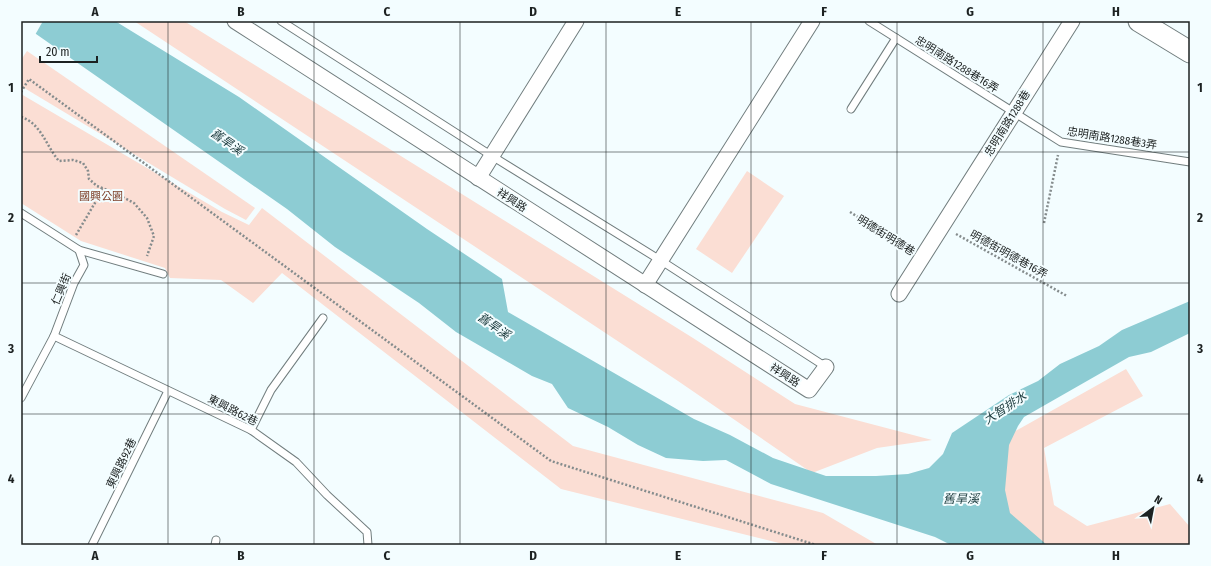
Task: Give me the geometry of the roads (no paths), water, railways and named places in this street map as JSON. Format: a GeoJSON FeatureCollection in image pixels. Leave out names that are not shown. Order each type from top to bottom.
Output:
{"type":"FeatureCollection","features":[{"type":"Feature","properties":{"kind":"street","name":"祥興路"},"geometry":{"type":"LineString","coordinates":[[235,21],[809,390],[826,367]]}},
{"type":"Feature","properties":{"kind":"street"},"geometry":{"type":"LineString","coordinates":[[478,178],[576,21]]}},
{"type":"Feature","properties":{"kind":"street"},"geometry":{"type":"LineString","coordinates":[[645,285],[812,21]]}},
{"type":"Feature","properties":{"kind":"street","name":"忠明南路1288巷"},"geometry":{"type":"LineString","coordinates":[[942,226],[1072,21]]}},
{"type":"Feature","properties":{"kind":"street"},"geometry":{"type":"LineString","coordinates":[[1139,21],[1190,52]]}},
{"type":"Feature","properties":{"kind":"street","name":"明德街明德巷"},"geometry":{"type":"LineString","coordinates":[[899,294],[942,226]]}},
{"type":"Feature","properties":{"kind":"lane","name":"祥興路"},"geometry":{"type":"LineString","coordinates":[[281,21],[492,156],[660,260],[826,367]]}},
{"type":"Feature","properties":{"kind":"lane","name":"忠明南路1288巷16弄"},"geometry":{"type":"LineString","coordinates":[[869,21],[1013,113]]}},
{"type":"Feature","properties":{"kind":"lane"},"geometry":{"type":"LineString","coordinates":[[851,109],[896,38]]}},
{"type":"Feature","properties":{"kind":"lane","name":"忠明南路1288巷3弄"},"geometry":{"type":"LineString","coordinates":[[1013,113],[1061,142],[1190,162]]}},
{"type":"Feature","properties":{"kind":"lane"},"geometry":{"type":"LineString","coordinates":[[21,214],[80,250],[163,274]]}},
{"type":"Feature","properties":{"kind":"lane","name":"仁興街"},"geometry":{"type":"LineString","coordinates":[[21,398],[54,336],[74,283],[84,265],[80,250]]}},
{"type":"Feature","properties":{"kind":"lane"},"geometry":{"type":"LineString","coordinates":[[251,430],[271,390],[323,318]]}},
{"type":"Feature","properties":{"kind":"lane","name":"東興路62巷"},"geometry":{"type":"LineString","coordinates":[[54,336],[251,430],[296,462],[327,495],[367,532],[368,545]]}},
{"type":"Feature","properties":{"kind":"lane","name":"東興路92巷"},"geometry":{"type":"LineString","coordinates":[[92,545],[168,391]]}},
{"type":"Feature","properties":{"kind":"water","name":"舊旱溪"},"geometry":{"type":"Polygon","coordinates":[[[21,21],[115,21],[239,97],[427,229],[502,279],[508,312],[694,419],[730,435],[773,458],[826,476],[876,476],[908,474],[929,468],[943,454],[952,433],[1009,395],[1038,381],[1060,364],[1099,346],[1122,330],[1190,301],[1190,333],[1151,352],[1129,357],[1024,417],[1009,445],[1005,490],[1010,513],[1047,545],[951,545],[935,537],[771,484],[726,460],[703,461],[666,458],[638,445],[608,427],[568,408],[552,384],[532,376],[456,332],[419,303],[335,247],[287,209],[26,27],[21,21]]]}},
{"type":"Feature","properties":{"kind":"park label","name":"國興公園"},"geometry":{"type":"Point","coordinates":[101,196]}},
{"type":"Feature","properties":{"kind":"water label","name":"大智排水"},"geometry":{"type":"Point","coordinates":[1005,408]}}]}
